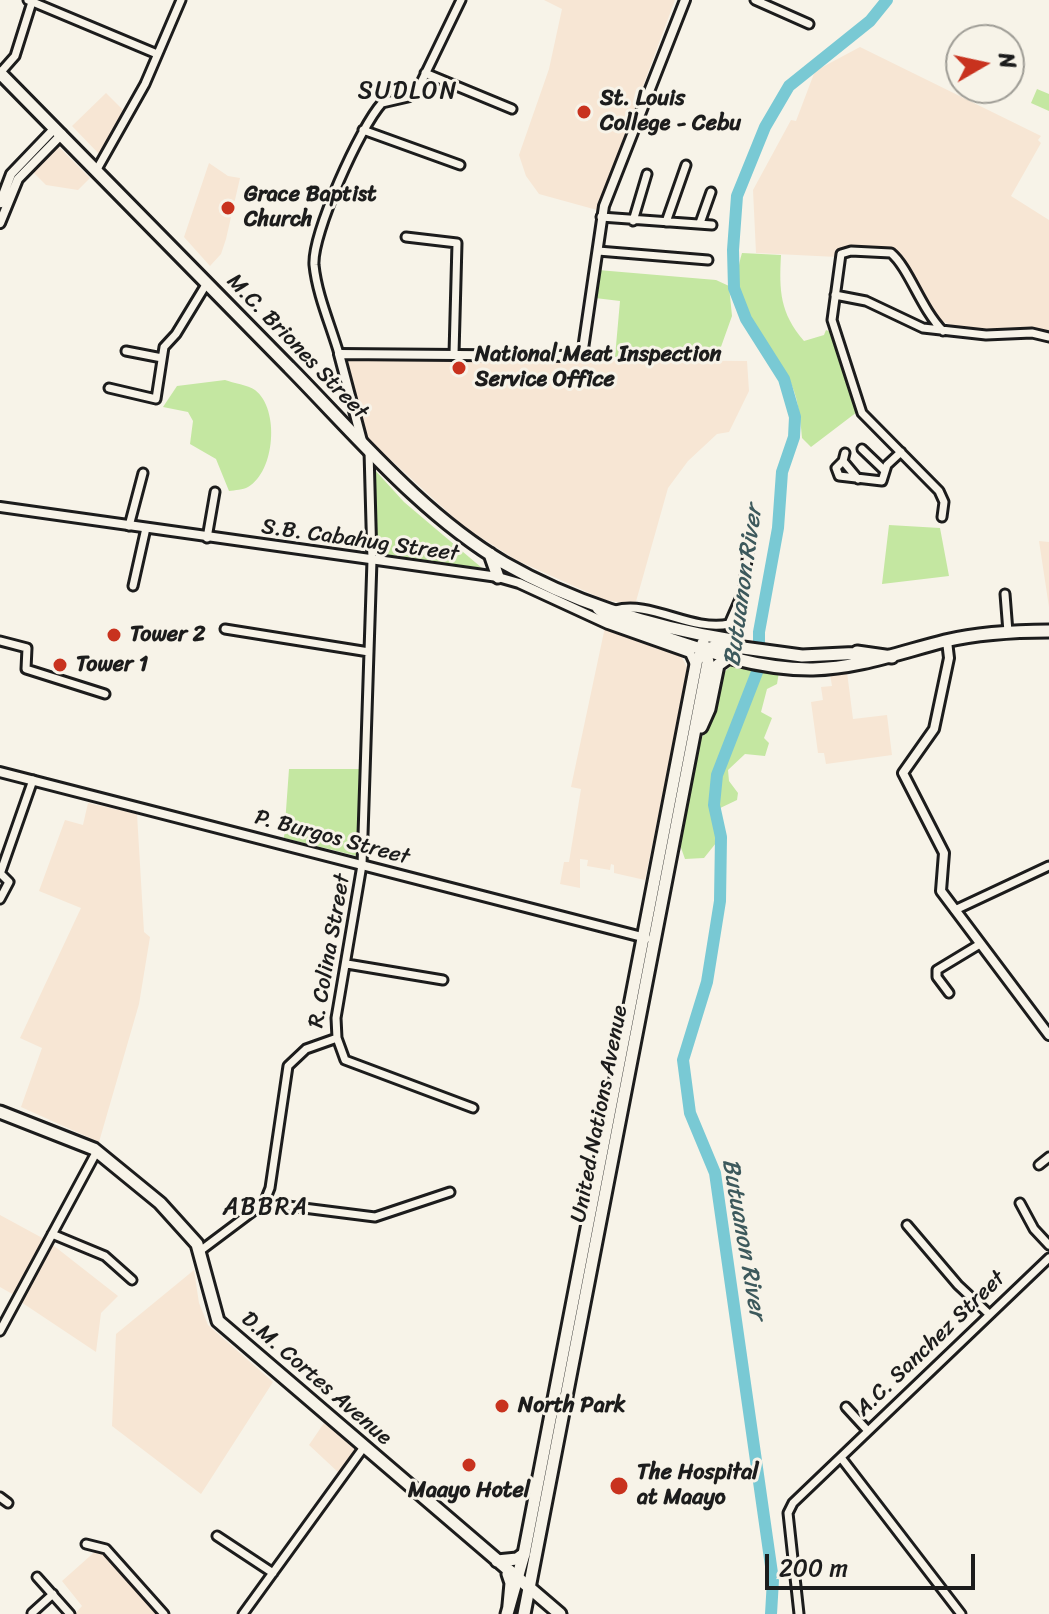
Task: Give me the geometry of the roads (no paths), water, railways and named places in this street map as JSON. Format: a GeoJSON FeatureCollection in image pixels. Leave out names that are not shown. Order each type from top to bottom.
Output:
{"type":"FeatureCollection","features":[{"type":"Feature","properties":{"kind":"main road","name":"M.C. Briones Street"},"geometry":{"type":"LineString","coordinates":[[0,73],[433,511],[490,554],[558,592],[598,608],[743,644]]}},
{"type":"Feature","properties":{"kind":"main road"},"geometry":{"type":"LineString","coordinates":[[490,554],[498,577]]}},
{"type":"Feature","properties":{"kind":"main road","name":"M.C. Briones Street"},"geometry":{"type":"LineString","coordinates":[[598,608],[610,619],[735,658],[780,666],[824,668],[892,657]]}},
{"type":"Feature","properties":{"kind":"main road"},"geometry":{"type":"LineString","coordinates":[[686,631],[706,649]]}},
{"type":"Feature","properties":{"kind":"main road"},"geometry":{"type":"LineString","coordinates":[[695,665],[706,649],[721,645],[743,644],[784,650],[892,657],[947,641],[1008,632],[1049,631]]}},
{"type":"Feature","properties":{"kind":"main road","name":"United Nations Avenue"},"geometry":{"type":"LineString","coordinates":[[508,1610],[524,1554],[648,938],[692,746],[708,662],[706,649]]}},
{"type":"Feature","properties":{"kind":"main road"},"geometry":{"type":"LineString","coordinates":[[692,746],[709,709],[718,663],[735,658]]}},
{"type":"Feature","properties":{"kind":"main road","name":"United Nations Avenue"},"geometry":{"type":"LineString","coordinates":[[524,1614],[695,665]]}},
{"type":"Feature","properties":{"kind":"main road","name":"D.M. Cortes Avenue"},"geometry":{"type":"LineString","coordinates":[[0,1112],[97,1151],[176,1218],[200,1251],[218,1321],[560,1614]]}},
{"type":"Feature","properties":{"kind":"main road"},"geometry":{"type":"LineString","coordinates":[[497,1561],[517,1559],[524,1554]]}},
{"type":"Feature","properties":{"kind":"main road"},"geometry":{"type":"LineString","coordinates":[[497,1561],[511,1579],[508,1610]]}},
{"type":"Feature","properties":{"kind":"street"},"geometry":{"type":"LineString","coordinates":[[96,171],[145,84],[181,0]]}},
{"type":"Feature","properties":{"kind":"street"},"geometry":{"type":"LineString","coordinates":[[366,446],[316,276],[315,253],[363,130],[382,103],[408,97],[417,91],[461,0]]}},
{"type":"Feature","properties":{"kind":"street"},"geometry":{"type":"LineString","coordinates":[[339,354],[578,354],[586,340],[601,217],[685,0]]}},
{"type":"Feature","properties":{"kind":"street"},"geometry":{"type":"LineString","coordinates":[[755,0],[809,24]]}},
{"type":"Feature","properties":{"kind":"street"},"geometry":{"type":"LineString","coordinates":[[0,73],[15,56],[30,1],[157,54]]}},
{"type":"Feature","properties":{"kind":"street"},"geometry":{"type":"LineString","coordinates":[[425,73],[512,109]]}},
{"type":"Feature","properties":{"kind":"street"},"geometry":{"type":"LineString","coordinates":[[363,130],[460,165]]}},
{"type":"Feature","properties":{"kind":"street"},"geometry":{"type":"LineString","coordinates":[[0,203],[11,174],[58,131]]}},
{"type":"Feature","properties":{"kind":"street"},"geometry":{"type":"LineString","coordinates":[[0,223],[18,179],[58,131]]}},
{"type":"Feature","properties":{"kind":"street"},"geometry":{"type":"LineString","coordinates":[[666,222],[686,165]]}},
{"type":"Feature","properties":{"kind":"street"},"geometry":{"type":"LineString","coordinates":[[633,221],[647,174]]}},
{"type":"Feature","properties":{"kind":"street"},"geometry":{"type":"LineString","coordinates":[[700,223],[711,192]]}},
{"type":"Feature","properties":{"kind":"street"},"geometry":{"type":"LineString","coordinates":[[601,217],[712,225]]}},
{"type":"Feature","properties":{"kind":"street"},"geometry":{"type":"LineString","coordinates":[[406,237],[457,243],[454,354]]}},
{"type":"Feature","properties":{"kind":"street"},"geometry":{"type":"LineString","coordinates":[[598,251],[708,260]]}},
{"type":"Feature","properties":{"kind":"street"},"geometry":{"type":"LineString","coordinates":[[942,517],[944,502],[939,491],[862,413],[834,328],[841,254],[887,251],[900,262],[926,313],[943,331]]}},
{"type":"Feature","properties":{"kind":"street"},"geometry":{"type":"LineString","coordinates":[[109,388],[156,399],[164,347],[176,334],[207,283]]}},
{"type":"Feature","properties":{"kind":"street"},"geometry":{"type":"LineString","coordinates":[[835,295],[866,301],[909,324],[943,331],[986,335],[1032,333],[1049,337]]}},
{"type":"Feature","properties":{"kind":"street"},"geometry":{"type":"LineString","coordinates":[[126,351],[162,358]]}},
{"type":"Feature","properties":{"kind":"street","name":"R. Colina Street"},"geometry":{"type":"LineString","coordinates":[[264,1203],[271,1179],[288,1066],[306,1049],[337,1038],[336,1011],[347,964],[362,865],[372,560],[366,446]]}},
{"type":"Feature","properties":{"kind":"street"},"geometry":{"type":"LineString","coordinates":[[862,449],[885,471]]}},
{"type":"Feature","properties":{"kind":"street"},"geometry":{"type":"LineString","coordinates":[[858,479],[844,457],[836,473],[858,479],[882,481],[885,471],[901,452]]}},
{"type":"Feature","properties":{"kind":"street"},"geometry":{"type":"LineString","coordinates":[[129,526],[143,473]]}},
{"type":"Feature","properties":{"kind":"street"},"geometry":{"type":"LineString","coordinates":[[207,538],[215,492]]}},
{"type":"Feature","properties":{"kind":"street","name":"S.B. Cabahug Street"},"geometry":{"type":"LineString","coordinates":[[0,507],[498,577],[519,583],[608,624],[688,652],[695,665]]}},
{"type":"Feature","properties":{"kind":"street"},"geometry":{"type":"LineString","coordinates":[[133,586],[146,528]]}},
{"type":"Feature","properties":{"kind":"street"},"geometry":{"type":"LineString","coordinates":[[615,610],[629,607],[683,621],[729,624],[743,592],[749,544]]}},
{"type":"Feature","properties":{"kind":"street"},"geometry":{"type":"LineString","coordinates":[[1005,594],[1008,632]]}},
{"type":"Feature","properties":{"kind":"street"},"geometry":{"type":"LineString","coordinates":[[225,629],[369,652]]}},
{"type":"Feature","properties":{"kind":"street"},"geometry":{"type":"LineString","coordinates":[[0,641],[27,648],[26,669],[105,694]]}},
{"type":"Feature","properties":{"kind":"street"},"geometry":{"type":"LineString","coordinates":[[947,641],[949,658],[934,729],[903,773],[944,853],[941,891],[1049,1035]]}},
{"type":"Feature","properties":{"kind":"street","name":"P. Burgos Street"},"geometry":{"type":"LineString","coordinates":[[0,772],[648,938]]}},
{"type":"Feature","properties":{"kind":"street"},"geometry":{"type":"LineString","coordinates":[[0,899],[9,881],[1,874],[33,780]]}},
{"type":"Feature","properties":{"kind":"street"},"geometry":{"type":"LineString","coordinates":[[955,910],[1049,866]]}},
{"type":"Feature","properties":{"kind":"street"},"geometry":{"type":"LineString","coordinates":[[949,993],[937,977],[937,970],[980,944]]}},
{"type":"Feature","properties":{"kind":"street"},"geometry":{"type":"LineString","coordinates":[[347,964],[443,980]]}},
{"type":"Feature","properties":{"kind":"street"},"geometry":{"type":"LineString","coordinates":[[337,1038],[345,1060],[473,1108]]}},
{"type":"Feature","properties":{"kind":"street"},"geometry":{"type":"LineString","coordinates":[[0,1331],[97,1151]]}},
{"type":"Feature","properties":{"kind":"street"},"geometry":{"type":"LineString","coordinates":[[1039,1165],[1049,1157]]}},
{"type":"Feature","properties":{"kind":"street"},"geometry":{"type":"LineString","coordinates":[[200,1251],[264,1203],[375,1217],[450,1192]]}},
{"type":"Feature","properties":{"kind":"street"},"geometry":{"type":"LineString","coordinates":[[1020,1203],[1034,1229],[1049,1245]]}},
{"type":"Feature","properties":{"kind":"street"},"geometry":{"type":"LineString","coordinates":[[907,1225],[958,1285],[989,1314]]}},
{"type":"Feature","properties":{"kind":"street"},"geometry":{"type":"LineString","coordinates":[[52,1234],[105,1256],[132,1280]]}},
{"type":"Feature","properties":{"kind":"street","name":"A.C. Sanchez Street"},"geometry":{"type":"LineString","coordinates":[[799,1614],[788,1513],[793,1503],[1049,1258]]}},
{"type":"Feature","properties":{"kind":"street"},"geometry":{"type":"LineString","coordinates":[[0,1310],[9,1315]]}},
{"type":"Feature","properties":{"kind":"street"},"geometry":{"type":"LineString","coordinates":[[846,1407],[868,1431]]}},
{"type":"Feature","properties":{"kind":"street"},"geometry":{"type":"LineString","coordinates":[[243,1614],[364,1447]]}},
{"type":"Feature","properties":{"kind":"street"},"geometry":{"type":"LineString","coordinates":[[842,1459],[961,1614]]}},
{"type":"Feature","properties":{"kind":"street"},"geometry":{"type":"LineString","coordinates":[[0,1497],[8,1503]]}},
{"type":"Feature","properties":{"kind":"street"},"geometry":{"type":"LineString","coordinates":[[217,1536],[273,1573]]}},
{"type":"Feature","properties":{"kind":"street"},"geometry":{"type":"LineString","coordinates":[[86,1544],[106,1549],[164,1614]]}},
{"type":"Feature","properties":{"kind":"street"},"geometry":{"type":"LineString","coordinates":[[37,1577],[70,1614]]}},
{"type":"Feature","properties":{"kind":"street"},"geometry":{"type":"LineString","coordinates":[[32,1613],[53,1594]]}},
{"type":"Feature","properties":{"kind":"waterway","name":"Butuanon River"},"geometry":{"type":"LineString","coordinates":[[771,1614],[773,1580],[715,1173],[690,1113],[683,1060],[707,982],[720,901],[721,837],[714,805],[717,775],[759,667],[759,632],[778,528],[782,472],[794,437],[795,417],[784,379],[746,319],[734,288],[733,250],[737,196],[765,127],[789,86],[870,21],[887,0]]}},
{"type":"Feature","properties":{"kind":"place","name":"St. Louis College - Cebu"},"geometry":{"type":"Point","coordinates":[584,112]}},
{"type":"Feature","properties":{"kind":"place","name":"Grace Baptist Church"},"geometry":{"type":"Point","coordinates":[228,208]}},
{"type":"Feature","properties":{"kind":"place","name":"National Meat Inspection Service Office"},"geometry":{"type":"Point","coordinates":[459,368]}},
{"type":"Feature","properties":{"kind":"place","name":"Tower 2"},"geometry":{"type":"Point","coordinates":[114,635]}},
{"type":"Feature","properties":{"kind":"place","name":"Tower 1"},"geometry":{"type":"Point","coordinates":[60,665]}},
{"type":"Feature","properties":{"kind":"place","name":"North Park"},"geometry":{"type":"Point","coordinates":[502,1406]}},
{"type":"Feature","properties":{"kind":"place","name":"Maayo Hotel"},"geometry":{"type":"Point","coordinates":[469,1465]}},
{"type":"Feature","properties":{"kind":"place","name":"The Hospital at Maayo"},"geometry":{"type":"Point","coordinates":[619,1486]}},
{"type":"Feature","properties":{"kind":"district","name":"SUDLON"},"geometry":{"type":"Point","coordinates":[408,92]}},
{"type":"Feature","properties":{"kind":"district","name":"ABBRA"},"geometry":{"type":"Point","coordinates":[266,1208]}}]}
